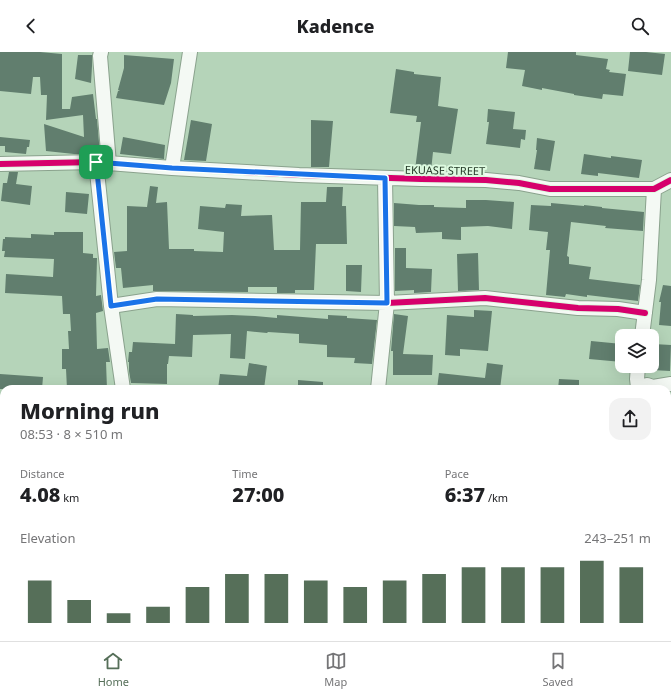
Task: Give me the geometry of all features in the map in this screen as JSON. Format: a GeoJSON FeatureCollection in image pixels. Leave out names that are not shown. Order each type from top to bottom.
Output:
{"type":"FeatureCollection","features":[{"type":"Feature","properties":{"kind":"street"},"geometry":{"type":"LineString","coordinates":[[100,52],[103,163],[111,306],[122,385]]}},
{"type":"Feature","properties":{"kind":"street"},"geometry":{"type":"LineString","coordinates":[[172,168],[190,52]]}},
{"type":"Feature","properties":{"kind":"street","name":"EKUASE STREET"},"geometry":{"type":"LineString","coordinates":[[0,164],[103,163],[172,168],[385,178],[486,180],[519,183],[550,189],[654,189],[671,180]]}},
{"type":"Feature","properties":{"kind":"street"},"geometry":{"type":"LineString","coordinates":[[378,385],[387,303],[385,178]]}},
{"type":"Feature","properties":{"kind":"street"},"geometry":{"type":"LineString","coordinates":[[643,329],[650,280],[654,189]]}},
{"type":"Feature","properties":{"kind":"street"},"geometry":{"type":"LineString","coordinates":[[111,306],[157,299],[387,303],[485,298],[578,308],[618,309],[645,313]]}},
{"type":"Feature","properties":{"kind":"street"},"geometry":{"type":"LineString","coordinates":[[637,373],[638,385]]}},
{"type":"Feature","properties":{"kind":"building"},"geometry":{"type":"Polygon","coordinates":[[[0,52],[40,52],[62,54],[62,109],[70,109],[72,97],[93,94],[100,154],[74,154],[46,151],[44,124],[84,137],[83,115],[46,120],[47,95],[41,95],[40,77],[33,77],[31,94],[0,91],[0,52]]]}},
{"type":"Feature","properties":{"kind":"building"},"geometry":{"type":"Polygon","coordinates":[[[508,52],[576,52],[576,55],[608,59],[606,69],[610,70],[609,72],[626,74],[623,96],[603,94],[602,99],[542,88],[542,90],[522,86],[525,70],[506,68],[508,52]]]}},
{"type":"Feature","properties":{"kind":"building"},"geometry":{"type":"Polygon","coordinates":[[[630,52],[665,54],[662,75],[628,71],[630,52]]]}},
{"type":"Feature","properties":{"kind":"building"},"geometry":{"type":"Polygon","coordinates":[[[78,55],[92,55],[91,83],[75,79],[78,55]]]}},
{"type":"Feature","properties":{"kind":"building"},"geometry":{"type":"Polygon","coordinates":[[[124,55],[174,59],[171,83],[164,105],[116,98],[118,91],[120,90],[118,90],[124,68],[124,55]]]}},
{"type":"Feature","properties":{"kind":"building"},"geometry":{"type":"Polygon","coordinates":[[[396,69],[414,72],[414,74],[441,77],[438,106],[458,109],[451,154],[433,152],[431,171],[415,170],[421,122],[416,122],[417,116],[390,113],[396,69]]]}},
{"type":"Feature","properties":{"kind":"building"},"geometry":{"type":"Polygon","coordinates":[[[488,109],[515,112],[513,129],[526,130],[525,140],[521,139],[520,148],[486,144],[489,122],[487,122],[488,109]]]}},
{"type":"Feature","properties":{"kind":"building"},"geometry":{"type":"Polygon","coordinates":[[[191,120],[212,124],[206,161],[184,160],[191,120]]]}},
{"type":"Feature","properties":{"kind":"building"},"geometry":{"type":"Polygon","coordinates":[[[311,120],[333,121],[329,167],[311,167],[311,120]]]}},
{"type":"Feature","properties":{"kind":"building"},"geometry":{"type":"Polygon","coordinates":[[[0,137],[30,140],[26,154],[5,152],[5,146],[0,146],[0,137]]]}},
{"type":"Feature","properties":{"kind":"building"},"geometry":{"type":"Polygon","coordinates":[[[123,137],[165,145],[164,159],[120,154],[123,137]]]}},
{"type":"Feature","properties":{"kind":"building"},"geometry":{"type":"Polygon","coordinates":[[[537,138],[555,141],[550,171],[534,169],[537,138]]]}},
{"type":"Feature","properties":{"kind":"building"},"geometry":{"type":"Polygon","coordinates":[[[584,154],[611,158],[611,156],[642,160],[639,178],[598,173],[598,176],[581,174],[584,154]]]}},
{"type":"Feature","properties":{"kind":"building"},"geometry":{"type":"Polygon","coordinates":[[[9,172],[18,172],[16,184],[32,186],[30,205],[1,201],[3,183],[7,183],[9,172]]]}},
{"type":"Feature","properties":{"kind":"building"},"geometry":{"type":"Polygon","coordinates":[[[150,186],[158,187],[156,203],[167,202],[169,249],[194,249],[194,251],[223,252],[224,232],[198,229],[200,206],[225,208],[226,204],[242,205],[241,216],[272,215],[274,250],[300,250],[301,202],[326,202],[327,187],[343,187],[342,206],[346,206],[347,244],[316,244],[314,290],[295,290],[295,293],[277,293],[277,287],[248,287],[248,292],[153,291],[153,285],[123,288],[121,268],[116,268],[114,252],[127,251],[127,206],[147,207],[150,186]]]}},
{"type":"Feature","properties":{"kind":"building"},"geometry":{"type":"Polygon","coordinates":[[[66,192],[89,194],[87,214],[65,212],[66,192]]]}},
{"type":"Feature","properties":{"kind":"building"},"geometry":{"type":"Polygon","coordinates":[[[466,200],[514,202],[512,229],[488,226],[461,227],[461,240],[442,239],[442,232],[416,233],[415,227],[394,226],[394,203],[434,205],[434,207],[466,208],[466,200]]]}},
{"type":"Feature","properties":{"kind":"building"},"geometry":{"type":"Polygon","coordinates":[[[551,203],[644,212],[643,231],[605,228],[606,226],[571,222],[567,256],[569,257],[569,264],[591,267],[589,279],[640,285],[638,301],[587,295],[587,297],[566,294],[565,297],[546,295],[550,250],[546,250],[548,232],[529,230],[531,205],[551,206],[551,203]]]}},
{"type":"Feature","properties":{"kind":"building"},"geometry":{"type":"Polygon","coordinates":[[[54,232],[83,232],[83,253],[93,254],[93,258],[97,258],[96,296],[101,295],[103,311],[96,313],[97,349],[108,348],[110,362],[106,362],[107,385],[67,385],[66,369],[62,369],[62,349],[69,349],[68,331],[71,331],[70,314],[63,314],[62,296],[5,293],[6,274],[53,277],[54,259],[4,257],[5,251],[2,251],[3,239],[5,239],[5,237],[31,238],[31,234],[54,235],[54,232]]]}},
{"type":"Feature","properties":{"kind":"building"},"geometry":{"type":"Polygon","coordinates":[[[395,248],[406,248],[406,268],[432,269],[431,292],[414,293],[414,290],[395,291],[395,248]]]}},
{"type":"Feature","properties":{"kind":"building"},"geometry":{"type":"Polygon","coordinates":[[[478,253],[479,290],[458,291],[457,254],[478,253]]]}},
{"type":"Feature","properties":{"kind":"building"},"geometry":{"type":"Polygon","coordinates":[[[346,265],[362,265],[361,292],[346,291],[346,265]]]}},
{"type":"Feature","properties":{"kind":"building"},"geometry":{"type":"Polygon","coordinates":[[[663,285],[671,286],[671,326],[659,325],[661,302],[659,302],[663,285]]]}},
{"type":"Feature","properties":{"kind":"building"},"geometry":{"type":"Polygon","coordinates":[[[474,310],[492,311],[488,351],[460,349],[460,356],[445,355],[447,315],[474,317],[474,310]]]}},
{"type":"Feature","properties":{"kind":"building"},"geometry":{"type":"Polygon","coordinates":[[[176,314],[193,316],[232,315],[277,318],[277,315],[328,319],[328,315],[377,320],[372,364],[354,363],[355,358],[327,357],[327,345],[299,343],[299,334],[247,331],[245,359],[230,358],[231,334],[193,335],[192,357],[169,356],[167,364],[167,384],[131,383],[128,362],[129,352],[132,352],[133,342],[175,344],[176,314]]]}},
{"type":"Feature","properties":{"kind":"building"},"geometry":{"type":"Polygon","coordinates":[[[394,314],[408,316],[403,354],[433,355],[432,375],[393,375],[393,351],[391,351],[394,314]]]}},
{"type":"Feature","properties":{"kind":"building"},"geometry":{"type":"Polygon","coordinates":[[[591,341],[615,343],[615,361],[589,359],[591,341]]]}},
{"type":"Feature","properties":{"kind":"building"},"geometry":{"type":"Polygon","coordinates":[[[659,344],[671,345],[670,371],[659,370],[659,344]]]}},
{"type":"Feature","properties":{"kind":"building"},"geometry":{"type":"Polygon","coordinates":[[[249,363],[267,366],[265,385],[219,385],[220,374],[247,376],[249,363]]]}},
{"type":"Feature","properties":{"kind":"building"},"geometry":{"type":"Polygon","coordinates":[[[487,363],[503,365],[500,385],[438,385],[439,373],[485,378],[487,363]]]}},
{"type":"Feature","properties":{"kind":"building"},"geometry":{"type":"Polygon","coordinates":[[[0,374],[43,377],[42,385],[0,385],[0,374]]]}},
{"type":"Feature","properties":{"kind":"building"},"geometry":{"type":"Polygon","coordinates":[[[559,379],[579,380],[579,385],[558,385],[559,379]]]}},
{"type":"Feature","properties":{"kind":"building"},"geometry":{"type":"Polygon","coordinates":[[[298,380],[323,382],[323,385],[298,385],[298,380]]]}},
{"type":"Feature","properties":{"kind":"cycle path"},"geometry":{"type":"LineString","coordinates":[[0,164],[96,162],[299,175],[486,180],[519,183],[550,189],[654,189],[671,180]]}},
{"type":"Feature","properties":{"kind":"cycle path"},"geometry":{"type":"LineString","coordinates":[[111,306],[157,299],[387,303],[485,298],[578,308],[618,309],[645,313]]}},
{"type":"Feature","properties":{"kind":"route"},"geometry":{"type":"LineString","coordinates":[[96,162],[172,168],[385,178],[387,303],[157,299],[111,306],[96,162]]}}]}
